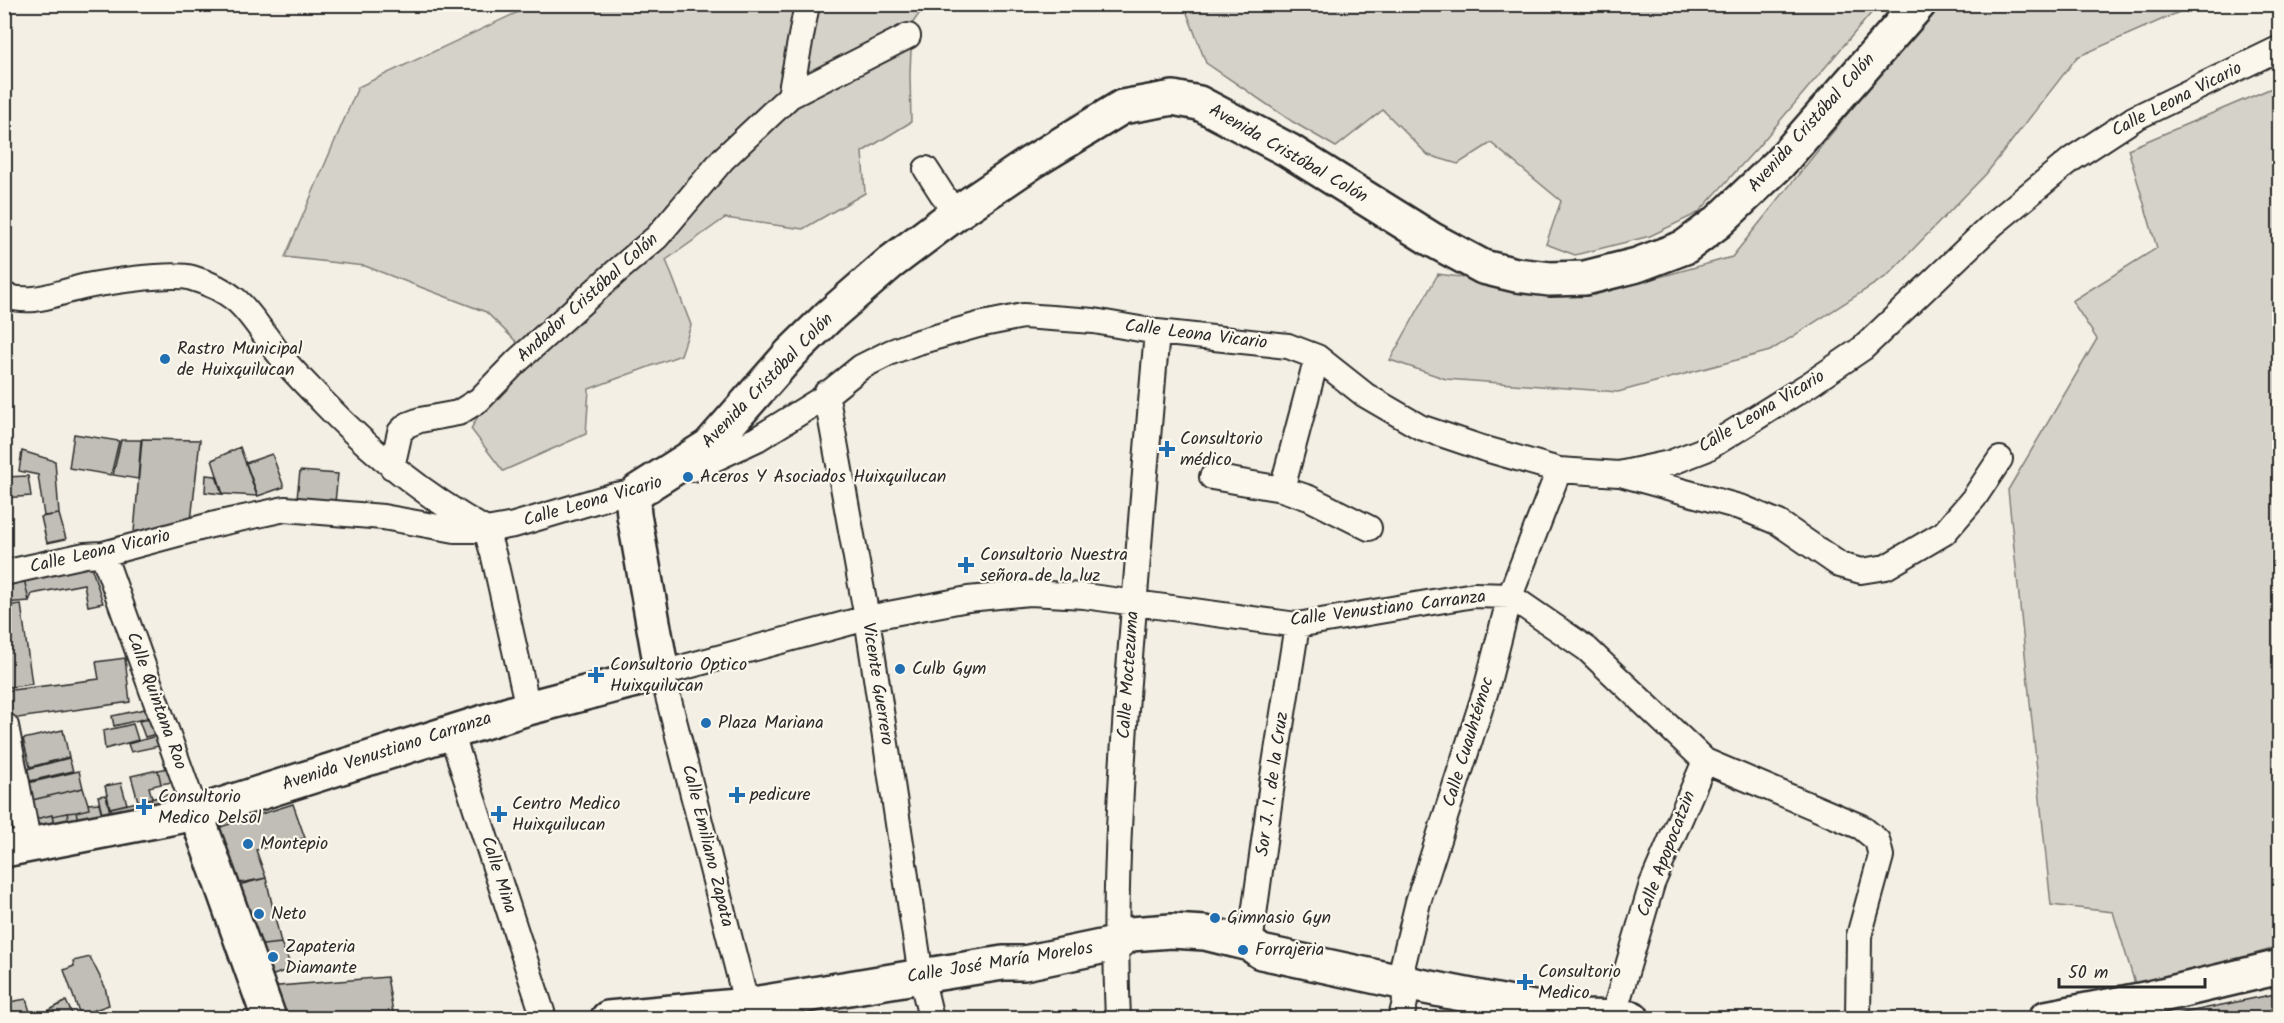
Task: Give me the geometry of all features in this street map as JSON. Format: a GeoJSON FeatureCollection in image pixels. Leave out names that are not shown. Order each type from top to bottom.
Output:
{"type":"FeatureCollection","features":[{"type":"Feature","properties":{"kind":"main road","name":"Avenida Cristóbal Colón"},"geometry":{"type":"LineString","coordinates":[[638,491],[709,446],[791,353],[829,316],[890,263],[955,214],[1032,162],[1122,108],[1173,98],[1199,103],[1288,150],[1431,239],[1483,267],[1516,275],[1550,279],[1585,278],[1638,265],[1685,247],[1718,222],[1779,164],[1919,4]]}},
{"type":"Feature","properties":{"kind":"main road"},"geometry":{"type":"LineString","coordinates":[[638,491],[633,504],[634,515],[662,673]]}},
{"type":"Feature","properties":{"kind":"main road","name":"Avenida Venustiano Carranza"},"geometry":{"type":"LineString","coordinates":[[17,847],[196,813],[528,708],[662,673]]}},
{"type":"Feature","properties":{"kind":"main road","name":"Calle Quintana Roo"},"geometry":{"type":"LineString","coordinates":[[196,813],[269,1018]]}},
{"type":"Feature","properties":{"kind":"main road","name":"Calle José María Morelos"},"geometry":{"type":"LineString","coordinates":[[608,1018],[749,1012],[921,976],[1003,963],[1024,963],[1115,944],[1130,934],[1171,931],[1205,933],[1250,944],[1260,952],[1578,1018],[1622,1018]]}},
{"type":"Feature","properties":{"kind":"main road"},"geometry":{"type":"LineString","coordinates":[[2046,1018],[2145,999],[2280,967]]}},
{"type":"Feature","properties":{"kind":"street"},"geometry":{"type":"LineString","coordinates":[[790,96],[807,4]]}},
{"type":"Feature","properties":{"kind":"street"},"geometry":{"type":"LineString","coordinates":[[790,96],[908,36]]}},
{"type":"Feature","properties":{"kind":"street","name":"Calle Leona Vicario"},"geometry":{"type":"LineString","coordinates":[[4,573],[85,555],[104,554],[211,525],[285,509],[383,518],[455,530],[486,530],[514,525],[615,495],[650,489],[757,439],[820,400],[861,367],[891,352],[978,325],[1023,316],[1094,321],[1157,332],[1288,346],[1317,357],[1365,395],[1420,427],[1559,470],[1619,474],[1670,463],[1706,449],[1863,348],[1992,225],[2072,159],[2135,117],[2280,48]]}},
{"type":"Feature","properties":{"kind":"street","name":"Andador Cristóbal Colón"},"geometry":{"type":"LineString","coordinates":[[392,467],[400,432],[407,425],[420,420],[458,413],[479,400],[516,362],[657,237],[723,159],[790,96]]}},
{"type":"Feature","properties":{"kind":"street"},"geometry":{"type":"LineString","coordinates":[[926,170],[955,214]]}},
{"type":"Feature","properties":{"kind":"street"},"geometry":{"type":"LineString","coordinates":[[4,296],[21,301],[38,299],[78,288],[167,275],[189,276],[212,284],[233,296],[246,308],[284,360],[366,445],[437,502],[486,530],[494,556],[528,708]]}},
{"type":"Feature","properties":{"kind":"street","name":"Calle Moctezuma"},"geometry":{"type":"LineString","coordinates":[[1118,1018],[1115,944],[1119,806],[1157,332]]}},
{"type":"Feature","properties":{"kind":"street"},"geometry":{"type":"LineString","coordinates":[[1282,489],[1317,357]]}},
{"type":"Feature","properties":{"kind":"street","name":"Vicente Guerrero"},"geometry":{"type":"LineString","coordinates":[[826,393],[867,618],[921,976],[931,1018]]}},
{"type":"Feature","properties":{"kind":"street"},"geometry":{"type":"LineString","coordinates":[[1619,474],[1743,508],[1779,523],[1840,565],[1861,571],[1886,567],[1944,533],[1974,498],[2000,459]]}},
{"type":"Feature","properties":{"kind":"street","name":"Calle Cuauhtémoc"},"geometry":{"type":"LineString","coordinates":[[1401,1018],[1405,1002],[1403,964],[1418,902],[1486,690],[1510,596],[1559,470]]}},
{"type":"Feature","properties":{"kind":"street"},"geometry":{"type":"LineString","coordinates":[[1212,477],[1282,489],[1309,498],[1369,528]]}},
{"type":"Feature","properties":{"kind":"street","name":"Calle Quintana Roo"},"geometry":{"type":"LineString","coordinates":[[104,554],[196,813]]}},
{"type":"Feature","properties":{"kind":"street","name":"Calle Venustiano Carranza"},"geometry":{"type":"LineString","coordinates":[[662,673],[867,618],[968,599],[1030,593],[1084,596],[1297,625],[1474,595],[1510,596],[1587,649],[1705,760]]}},
{"type":"Feature","properties":{"kind":"street","name":"Sor J. I. de la Cruz"},"geometry":{"type":"LineString","coordinates":[[1250,944],[1297,625]]}},
{"type":"Feature","properties":{"kind":"street","name":"Calle Emiliano Zapata"},"geometry":{"type":"LineString","coordinates":[[662,673],[749,1012]]}},
{"type":"Feature","properties":{"kind":"street"},"geometry":{"type":"LineString","coordinates":[[6,726],[17,847]]}},
{"type":"Feature","properties":{"kind":"street","name":"Calle Mina"},"geometry":{"type":"LineString","coordinates":[[451,732],[544,1018]]}},
{"type":"Feature","properties":{"kind":"street"},"geometry":{"type":"LineString","coordinates":[[1705,760],[1861,827],[1877,840],[1881,856],[1859,936],[1858,1018]]}},
{"type":"Feature","properties":{"kind":"street","name":"Calle Apopocatzin"},"geometry":{"type":"LineString","coordinates":[[1622,1018],[1652,884],[1705,760]]}},
{"type":"Feature","properties":{"kind":"shaded area"},"geometry":{"type":"Polygon","coordinates":[[[1184,4],[1878,5],[1757,148],[1698,213],[1650,236],[1575,255],[1546,244],[1561,201],[1491,143],[1458,164],[1428,155],[1383,110],[1336,147],[1293,122],[1206,63],[1184,4]]]}},
{"type":"Feature","properties":{"kind":"shaded area"},"geometry":{"type":"Polygon","coordinates":[[[533,5],[925,5],[912,24],[911,122],[862,152],[865,193],[803,229],[725,218],[666,260],[691,325],[681,355],[589,389],[586,434],[503,471],[471,429],[483,407],[534,359],[486,312],[365,266],[285,257],[358,87],[533,5]]]}},
{"type":"Feature","properties":{"kind":"shaded area"},"geometry":{"type":"Polygon","coordinates":[[[1942,5],[2195,5],[2077,57],[1986,174],[1887,276],[1770,351],[1618,392],[1446,379],[1390,360],[1438,274],[1594,295],[1732,257],[1915,30],[1942,5]]]}},
{"type":"Feature","properties":{"kind":"shaded area"},"geometry":{"type":"Polygon","coordinates":[[[2279,85],[2279,947],[2136,987],[2113,912],[2051,905],[2008,490],[2097,339],[2072,301],[2157,248],[2128,149],[2279,85]]]}},
{"type":"Feature","properties":{"kind":"building"},"geometry":{"type":"Polygon","coordinates":[[[74,434],[119,441],[111,475],[69,468],[74,434]]]}},
{"type":"Feature","properties":{"kind":"building"},"geometry":{"type":"Polygon","coordinates":[[[142,439],[200,440],[191,521],[134,532],[142,439]]]}},
{"type":"Feature","properties":{"kind":"building"},"geometry":{"type":"Polygon","coordinates":[[[121,440],[141,440],[138,479],[113,475],[121,440]]]}},
{"type":"Feature","properties":{"kind":"building"},"geometry":{"type":"Polygon","coordinates":[[[240,447],[257,496],[223,494],[212,460],[240,447]]]}},
{"type":"Feature","properties":{"kind":"building"},"geometry":{"type":"Polygon","coordinates":[[[22,451],[55,461],[59,514],[44,516],[38,475],[19,471],[22,451]]]}},
{"type":"Feature","properties":{"kind":"building"},"geometry":{"type":"Polygon","coordinates":[[[272,454],[284,487],[258,496],[246,463],[272,454]]]}},
{"type":"Feature","properties":{"kind":"building"},"geometry":{"type":"Polygon","coordinates":[[[300,471],[338,474],[335,502],[297,498],[300,471]]]}},
{"type":"Feature","properties":{"kind":"building"},"geometry":{"type":"Polygon","coordinates":[[[206,475],[216,476],[222,494],[205,492],[206,475]]]}},
{"type":"Feature","properties":{"kind":"building"},"geometry":{"type":"Polygon","coordinates":[[[28,476],[31,496],[4,498],[4,477],[28,476]]]}},
{"type":"Feature","properties":{"kind":"building"},"geometry":{"type":"Polygon","coordinates":[[[59,514],[66,539],[47,543],[41,517],[59,514]]]}},
{"type":"Feature","properties":{"kind":"building"},"geometry":{"type":"Polygon","coordinates":[[[91,566],[103,603],[88,606],[84,584],[32,594],[29,601],[24,579],[91,566]]]}},
{"type":"Feature","properties":{"kind":"building"},"geometry":{"type":"Polygon","coordinates":[[[24,579],[29,601],[4,603],[4,582],[24,579]]]}},
{"type":"Feature","properties":{"kind":"building"},"geometry":{"type":"Polygon","coordinates":[[[21,604],[32,684],[4,688],[4,606],[21,604]]]}},
{"type":"Feature","properties":{"kind":"building"},"geometry":{"type":"Polygon","coordinates":[[[125,658],[130,702],[4,720],[4,691],[99,679],[96,662],[125,658]]]}},
{"type":"Feature","properties":{"kind":"building"},"geometry":{"type":"Polygon","coordinates":[[[145,709],[147,718],[114,726],[112,716],[145,709]]]}},
{"type":"Feature","properties":{"kind":"building"},"geometry":{"type":"Polygon","coordinates":[[[150,719],[156,734],[145,737],[139,721],[150,719]]]}},
{"type":"Feature","properties":{"kind":"building"},"geometry":{"type":"Polygon","coordinates":[[[133,724],[138,740],[105,749],[103,731],[133,724]]]}},
{"type":"Feature","properties":{"kind":"building"},"geometry":{"type":"Polygon","coordinates":[[[63,730],[69,757],[30,767],[23,739],[63,730]]]}},
{"type":"Feature","properties":{"kind":"building"},"geometry":{"type":"Polygon","coordinates":[[[156,736],[159,746],[131,752],[128,744],[156,736]]]}},
{"type":"Feature","properties":{"kind":"building"},"geometry":{"type":"Polygon","coordinates":[[[69,758],[73,771],[30,781],[27,769],[69,758]]]}},
{"type":"Feature","properties":{"kind":"building"},"geometry":{"type":"Polygon","coordinates":[[[168,768],[173,782],[161,784],[158,770],[168,768]]]}},
{"type":"Feature","properties":{"kind":"building"},"geometry":{"type":"Polygon","coordinates":[[[158,770],[161,784],[149,787],[152,798],[138,801],[131,776],[158,770]]]}},
{"type":"Feature","properties":{"kind":"building"},"geometry":{"type":"Polygon","coordinates":[[[79,771],[83,788],[32,800],[28,783],[79,771]]]}},
{"type":"Feature","properties":{"kind":"building"},"geometry":{"type":"Polygon","coordinates":[[[121,783],[127,804],[110,808],[105,786],[121,783]]]}},
{"type":"Feature","properties":{"kind":"building"},"geometry":{"type":"Polygon","coordinates":[[[6,787],[12,813],[4,814],[4,788],[6,787]]]}},
{"type":"Feature","properties":{"kind":"building"},"geometry":{"type":"Polygon","coordinates":[[[83,788],[88,804],[99,803],[103,819],[55,828],[52,815],[36,819],[32,800],[83,788]]]}},
{"type":"Feature","properties":{"kind":"building"},"geometry":{"type":"Polygon","coordinates":[[[176,793],[179,803],[113,817],[111,808],[176,793]]]}},
{"type":"Feature","properties":{"kind":"building"},"geometry":{"type":"Polygon","coordinates":[[[176,793],[179,803],[155,808],[151,799],[176,793]]]}},
{"type":"Feature","properties":{"kind":"building"},"geometry":{"type":"Polygon","coordinates":[[[106,795],[111,817],[103,819],[98,796],[106,795]]]}},
{"type":"Feature","properties":{"kind":"building"},"geometry":{"type":"Polygon","coordinates":[[[99,803],[103,819],[79,824],[76,812],[89,809],[88,804],[99,803]]]}},
{"type":"Feature","properties":{"kind":"building","name":"Montepio"},"geometry":{"type":"Polygon","coordinates":[[[293,804],[305,838],[256,850],[266,878],[230,885],[211,830],[293,804]]]}},
{"type":"Feature","properties":{"kind":"building"},"geometry":{"type":"Polygon","coordinates":[[[76,812],[79,824],[70,825],[67,813],[76,812]]]}},
{"type":"Feature","properties":{"kind":"building"},"geometry":{"type":"Polygon","coordinates":[[[12,813],[17,835],[4,838],[4,814],[12,813]]]}},
{"type":"Feature","properties":{"kind":"building"},"geometry":{"type":"Polygon","coordinates":[[[67,813],[70,825],[55,828],[52,816],[67,813]]]}},
{"type":"Feature","properties":{"kind":"building"},"geometry":{"type":"Polygon","coordinates":[[[52,815],[55,828],[38,831],[36,819],[52,815]]]}},
{"type":"Feature","properties":{"kind":"building"},"geometry":{"type":"Polygon","coordinates":[[[15,825],[17,835],[4,835],[4,827],[15,825]]]}},
{"type":"Feature","properties":{"kind":"building","name":"Neto"},"geometry":{"type":"Polygon","coordinates":[[[266,878],[281,943],[254,946],[235,886],[266,878]]]}},
{"type":"Feature","properties":{"kind":"building","name":"Zapateria Diamante"},"geometry":{"type":"Polygon","coordinates":[[[281,943],[292,968],[266,978],[254,946],[281,943]]]}},
{"type":"Feature","properties":{"kind":"building"},"geometry":{"type":"Polygon","coordinates":[[[90,957],[105,987],[109,1005],[80,1015],[64,970],[74,966],[73,961],[90,957]]]}},
{"type":"Feature","properties":{"kind":"building"},"geometry":{"type":"Polygon","coordinates":[[[387,977],[394,1018],[279,1018],[267,987],[387,977]]]}},
{"type":"Feature","properties":{"kind":"building"},"geometry":{"type":"Polygon","coordinates":[[[2280,993],[2280,1018],[2174,1018],[2173,1015],[2280,993]]]}},
{"type":"Feature","properties":{"kind":"building"},"geometry":{"type":"Polygon","coordinates":[[[26,999],[32,1018],[4,1018],[4,1003],[26,999]]]}},
{"type":"Feature","properties":{"kind":"building"},"geometry":{"type":"Polygon","coordinates":[[[66,1001],[74,1018],[35,1018],[66,1001]]]}},
{"type":"Feature","properties":{"kind":"place","name":"Rastro Municipal de Huixquilucan"},"geometry":{"type":"Point","coordinates":[165,359]}},
{"type":"Feature","properties":{"kind":"place","name":"Consultorio médico"},"geometry":{"type":"Point","coordinates":[1167,449]}},
{"type":"Feature","properties":{"kind":"place","name":"Aceros Y Asociados Huixquilucan"},"geometry":{"type":"Point","coordinates":[688,477]}},
{"type":"Feature","properties":{"kind":"place","name":"Consultorio Nuestra señora de la luz"},"geometry":{"type":"Point","coordinates":[966,565]}},
{"type":"Feature","properties":{"kind":"place","name":"Culb Gym"},"geometry":{"type":"Point","coordinates":[900,669]}},
{"type":"Feature","properties":{"kind":"place","name":"Consultorio Optico Huixquilucan"},"geometry":{"type":"Point","coordinates":[596,675]}},
{"type":"Feature","properties":{"kind":"place","name":"Plaza Mariana"},"geometry":{"type":"Point","coordinates":[706,723]}},
{"type":"Feature","properties":{"kind":"place","name":"pedicure"},"geometry":{"type":"Point","coordinates":[737,795]}},
{"type":"Feature","properties":{"kind":"place","name":"Consultorio Medico Delsol"},"geometry":{"type":"Point","coordinates":[144,807]}},
{"type":"Feature","properties":{"kind":"place","name":"Centro Medico Huixquilucan"},"geometry":{"type":"Point","coordinates":[499,814]}},
{"type":"Feature","properties":{"kind":"place","name":"Montepio"},"geometry":{"type":"Point","coordinates":[248,844]}},
{"type":"Feature","properties":{"kind":"place","name":"Neto"},"geometry":{"type":"Point","coordinates":[259,914]}},
{"type":"Feature","properties":{"kind":"place","name":"Gimnasio Gyn"},"geometry":{"type":"Point","coordinates":[1215,918]}},
{"type":"Feature","properties":{"kind":"place","name":"Forrajeria"},"geometry":{"type":"Point","coordinates":[1243,950]}},
{"type":"Feature","properties":{"kind":"place","name":"Zapateria Diamante"},"geometry":{"type":"Point","coordinates":[273,957]}},
{"type":"Feature","properties":{"kind":"place","name":"Consultorio Medico"},"geometry":{"type":"Point","coordinates":[1525,982]}}]}
